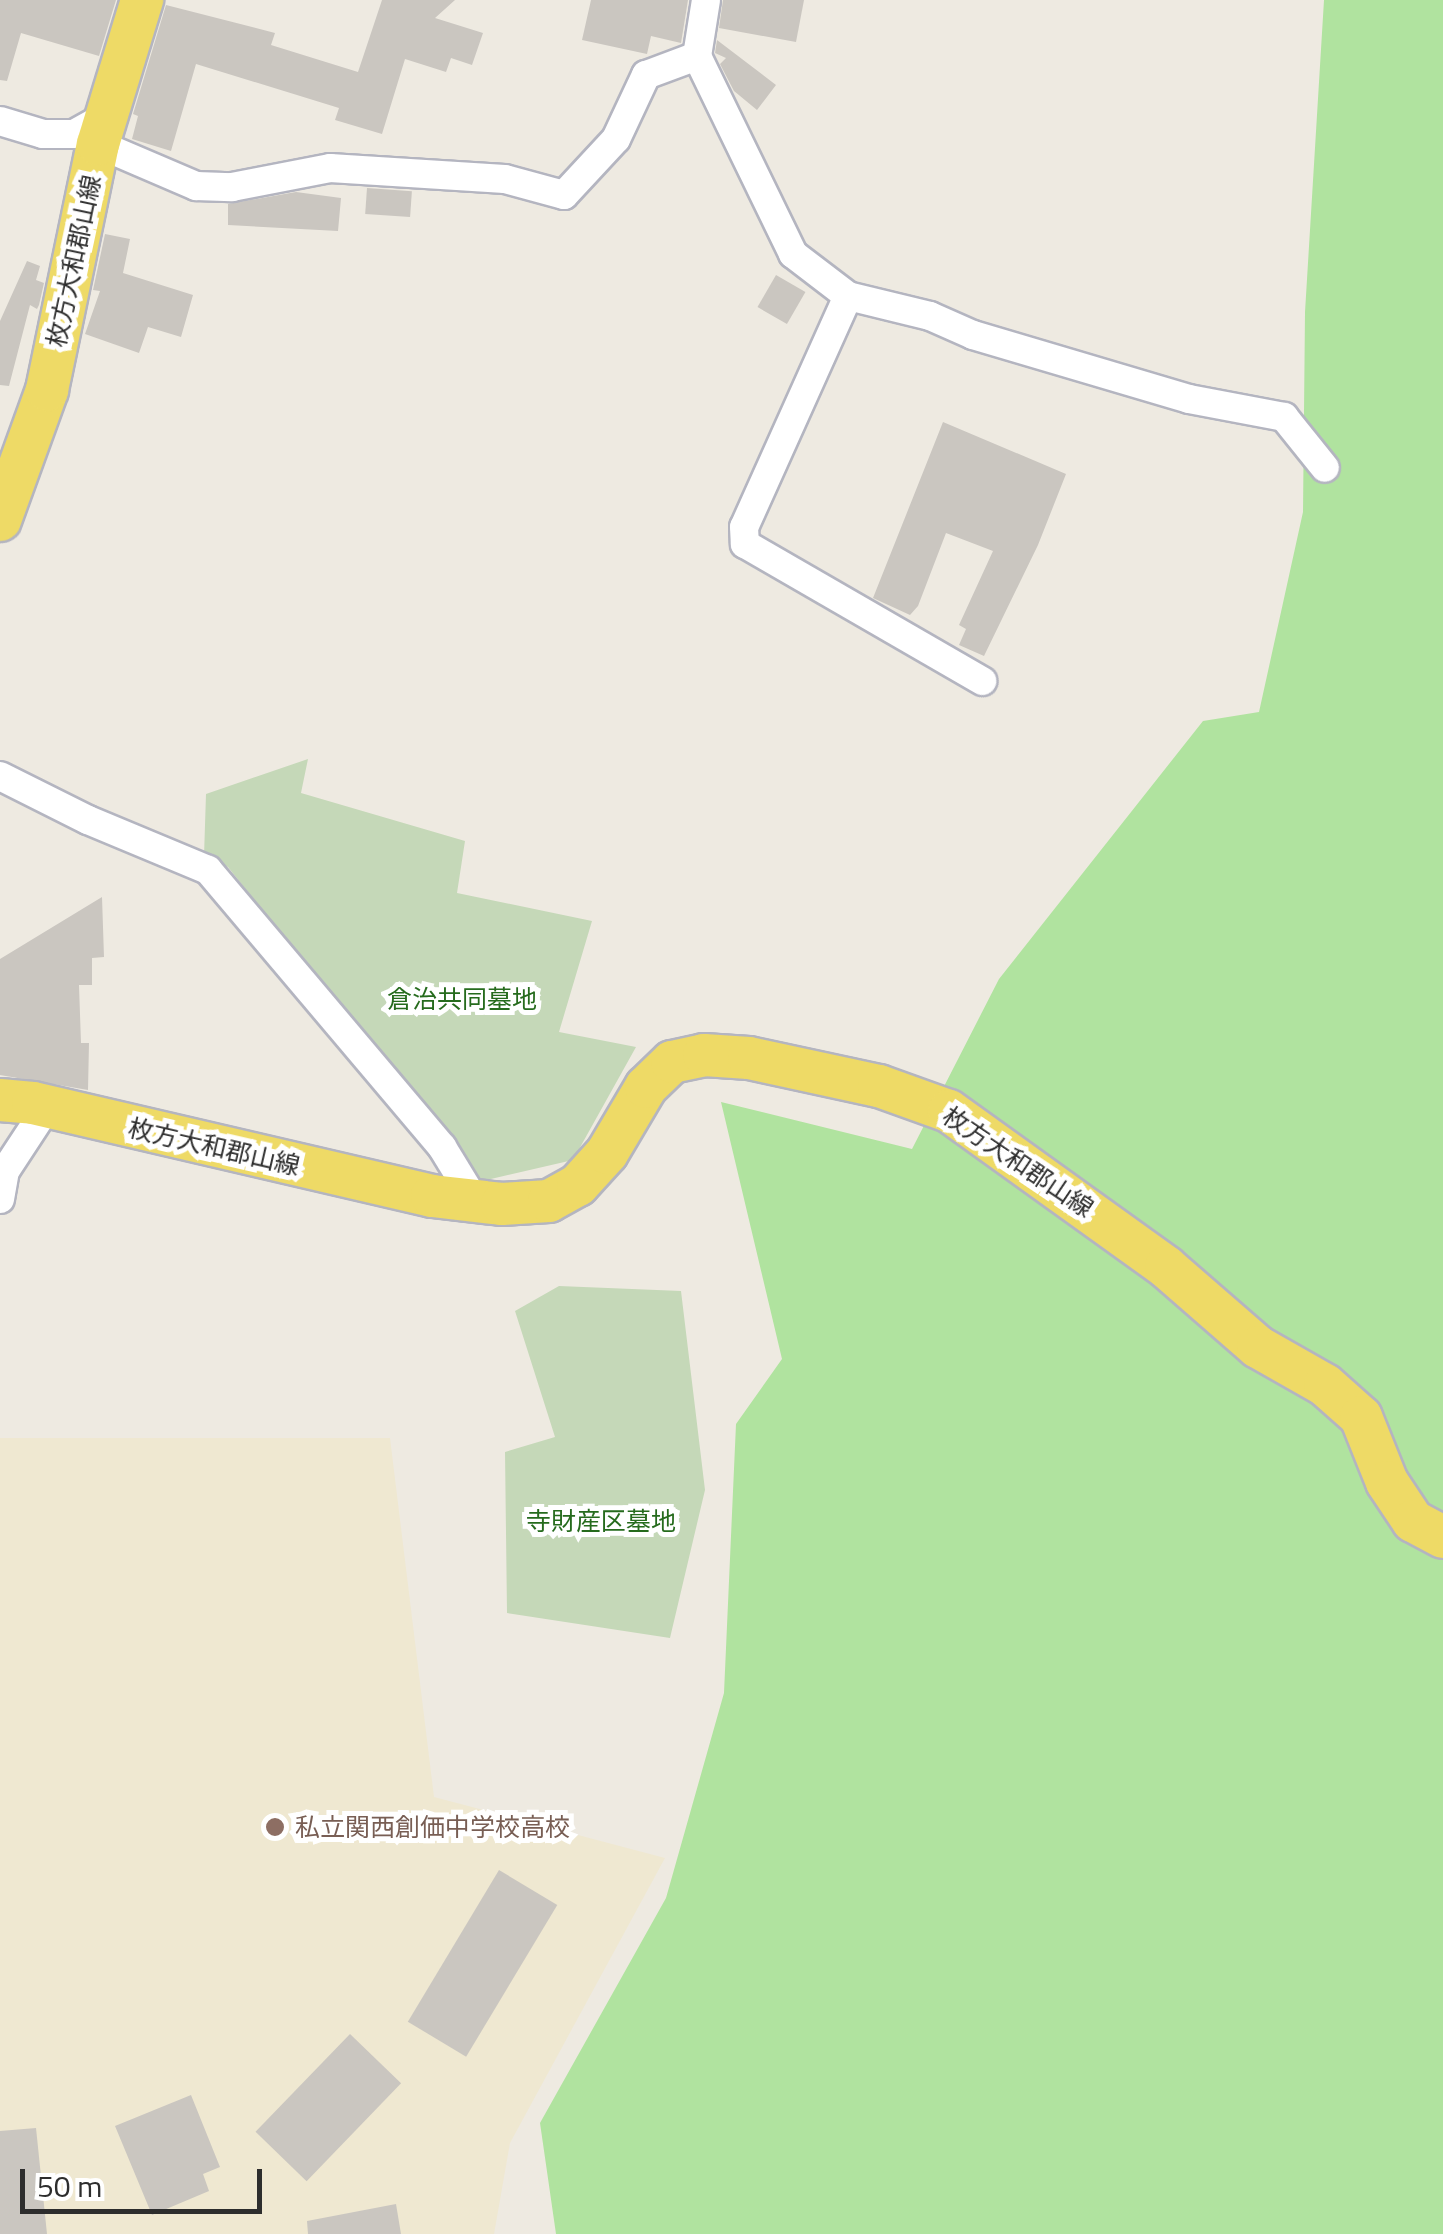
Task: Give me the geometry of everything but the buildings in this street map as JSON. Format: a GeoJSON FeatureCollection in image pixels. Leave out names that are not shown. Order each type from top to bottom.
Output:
{"type":"FeatureCollection","features":[{"type":"Feature","properties":{"kind":"main road","name":"枚方大和郡山線"},"geometry":{"type":"LineString","coordinates":[[0,520],[47,390],[102,130],[142,0]]}},
{"type":"Feature","properties":{"kind":"main road","name":"枚方大和郡山線"},"geometry":{"type":"LineString","coordinates":[[0,1100],[47,1106],[432,1196],[476,1201],[549,1201],[578,1185],[606,1153],[646,1087],[672,1062],[704,1055],[749,1058],[880,1086],[950,1111],[1166,1267],[1258,1346],[1325,1385],[1361,1417],[1386,1482],[1413,1521],[1443,1536]]}},
{"type":"Feature","properties":{"kind":"street"},"geometry":{"type":"LineString","coordinates":[[706,0],[697,56],[763,184],[793,254],[848,296],[930,316],[973,335],[1189,400],[1284,416],[1324,468]]}},
{"type":"Feature","properties":{"kind":"street"},"geometry":{"type":"LineString","coordinates":[[0,122],[43,134],[102,130],[196,186],[232,187],[330,168],[505,179],[564,196],[616,139],[646,75],[697,56]]}},
{"type":"Feature","properties":{"kind":"street"},"geometry":{"type":"LineString","coordinates":[[848,296],[744,527],[745,544],[982,681]]}},
{"type":"Feature","properties":{"kind":"street"},"geometry":{"type":"LineString","coordinates":[[0,776],[88,820],[208,870],[442,1147],[476,1201]]}},
{"type":"Feature","properties":{"kind":"street"},"geometry":{"type":"LineString","coordinates":[[0,1199],[6,1172],[47,1106]]}},
{"type":"Feature","properties":{"kind":"shaded area","name":"私立関西創価中学校高校"},"geometry":{"type":"Polygon","coordinates":[[[0,1438],[390,1438],[434,1797],[665,1858],[510,2143],[494,2234],[0,2234],[0,1438]]]}},
{"type":"Feature","properties":{"kind":"green space"},"geometry":{"type":"Polygon","coordinates":[[[1324,0],[1443,0],[1443,2234],[556,2234],[540,2123],[666,1898],[724,1693],[736,1424],[782,1359],[721,1102],[912,1149],[999,979],[1203,721],[1259,712],[1303,512],[1305,312],[1324,0]]]}},
{"type":"Feature","properties":{"kind":"green space","name":"倉治共同墓地"},"geometry":{"type":"Polygon","coordinates":[[[308,759],[301,793],[465,841],[457,893],[592,921],[559,1032],[636,1047],[573,1160],[478,1182],[228,867],[204,856],[206,794],[308,759]]]}},
{"type":"Feature","properties":{"kind":"green space","name":"寺財産区墓地"},"geometry":{"type":"Polygon","coordinates":[[[559,1286],[681,1291],[705,1490],[670,1638],[507,1613],[505,1452],[555,1437],[515,1311],[559,1286]]]}},
{"type":"Feature","properties":{"kind":"place","name":"私立関西創価中学校高校"},"geometry":{"type":"Point","coordinates":[275,1827]}}]}
